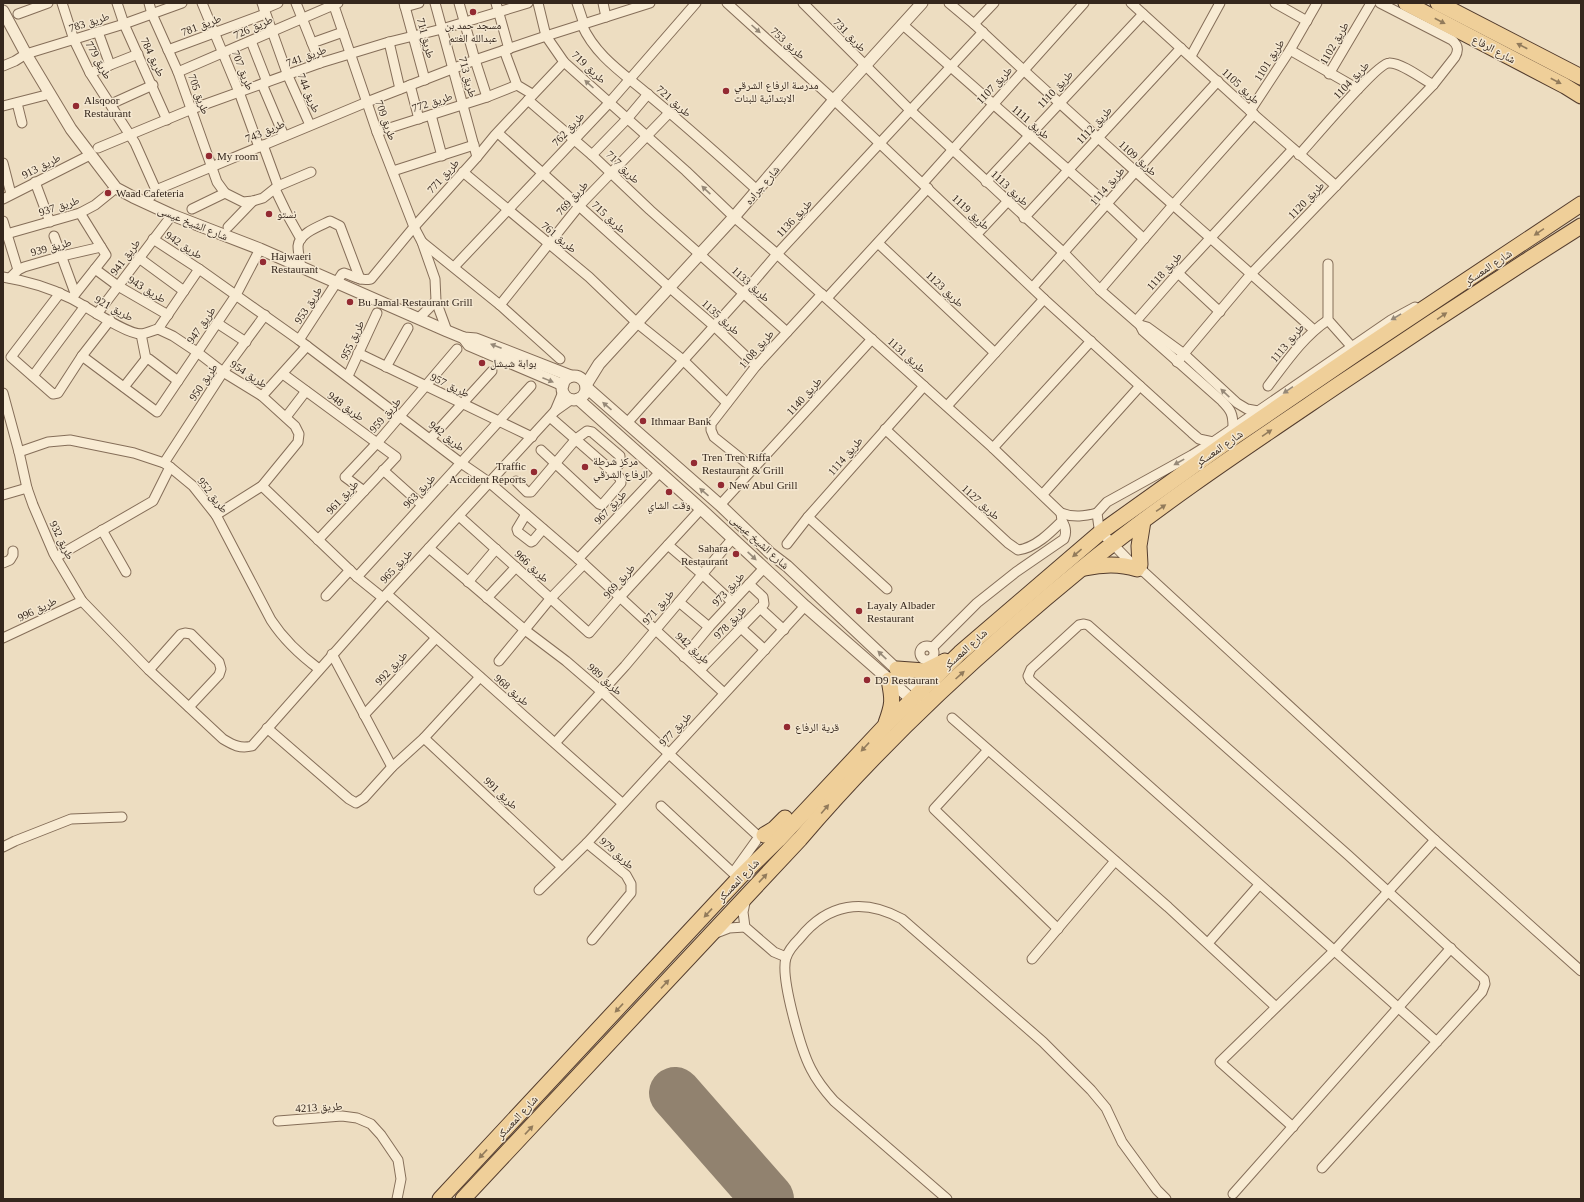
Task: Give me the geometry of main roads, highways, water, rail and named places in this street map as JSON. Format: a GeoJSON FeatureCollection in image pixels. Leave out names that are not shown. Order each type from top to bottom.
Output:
{"type":"FeatureCollection","features":[{"type":"Feature","properties":{"kind":"main road","name":"شارع الرفاع"},"geometry":{"type":"LineString","coordinates":[[1406,3],[1565,86],[1581,96]]}},
{"type":"Feature","properties":{"kind":"main road","name":"شارع الرفاع"},"geometry":{"type":"LineString","coordinates":[[1438,3],[1581,77]]}},
{"type":"Feature","properties":{"kind":"main road"},"geometry":{"type":"LineString","coordinates":[[1506,274],[1518,259],[1579,208]]}},
{"type":"Feature","properties":{"kind":"main road","name":"شارع المعسكر"},"geometry":{"type":"LineString","coordinates":[[464,1199],[800,839],[868,763],[960,653],[1104,530],[1260,419],[1387,333],[1579,208]]}},
{"type":"Feature","properties":{"kind":"main road","name":"شارع المعسكر"},"geometry":{"type":"LineString","coordinates":[[440,1199],[752,865],[885,726],[921,700],[1001,637],[1082,568],[1143,521],[1263,436],[1506,274],[1581,226]]}},
{"type":"Feature","properties":{"kind":"main road"},"geometry":{"type":"LineString","coordinates":[[1082,568],[1113,564],[1141,569],[1139,546],[1143,521]]}},
{"type":"Feature","properties":{"kind":"main road"},"geometry":{"type":"LineString","coordinates":[[885,726],[892,708],[893,674],[925,671],[960,653]]}},
{"type":"Feature","properties":{"kind":"main road"},"geometry":{"type":"LineString","coordinates":[[752,865],[759,839],[774,829],[802,803],[817,798]]}},
{"type":"Feature","properties":{"kind":"place","name":"مسجد حمد بن عبدالله الغتم"},"geometry":{"type":"Point","coordinates":[473,12]}},
{"type":"Feature","properties":{"kind":"place","name":"مدرسة الرفاع الشرقي الابتدائية للبنات"},"geometry":{"type":"Point","coordinates":[726,91]}},
{"type":"Feature","properties":{"kind":"place","name":"Alsqoor Restaurant"},"geometry":{"type":"Point","coordinates":[76,106]}},
{"type":"Feature","properties":{"kind":"place","name":"My room"},"geometry":{"type":"Point","coordinates":[209,156]}},
{"type":"Feature","properties":{"kind":"place","name":"Waad Cafeteria"},"geometry":{"type":"Point","coordinates":[108,193]}},
{"type":"Feature","properties":{"kind":"place","name":"نستو"},"geometry":{"type":"Point","coordinates":[269,214]}},
{"type":"Feature","properties":{"kind":"place","name":"Hajwaeri Restaurant"},"geometry":{"type":"Point","coordinates":[263,262]}},
{"type":"Feature","properties":{"kind":"place","name":"Bu Jamal Restaurant Grill"},"geometry":{"type":"Point","coordinates":[350,302]}},
{"type":"Feature","properties":{"kind":"place","name":"بوابة شيشل"},"geometry":{"type":"Point","coordinates":[482,363]}},
{"type":"Feature","properties":{"kind":"place","name":"Ithmaar Bank"},"geometry":{"type":"Point","coordinates":[643,421]}},
{"type":"Feature","properties":{"kind":"place","name":"Tren Tren Riffa Restaurant & Grill"},"geometry":{"type":"Point","coordinates":[694,463]}},
{"type":"Feature","properties":{"kind":"place","name":"مركز شرطة الرفاع الشرقي"},"geometry":{"type":"Point","coordinates":[585,467]}},
{"type":"Feature","properties":{"kind":"place","name":"Traffic Accident Reports"},"geometry":{"type":"Point","coordinates":[534,472]}},
{"type":"Feature","properties":{"kind":"place","name":"New Abul Grill"},"geometry":{"type":"Point","coordinates":[721,485]}},
{"type":"Feature","properties":{"kind":"place","name":"وقت الشاي"},"geometry":{"type":"Point","coordinates":[669,492]}},
{"type":"Feature","properties":{"kind":"place","name":"Sahara Restaurant"},"geometry":{"type":"Point","coordinates":[736,554]}},
{"type":"Feature","properties":{"kind":"place","name":"Layaly Albader Restaurant"},"geometry":{"type":"Point","coordinates":[859,611]}},
{"type":"Feature","properties":{"kind":"place","name":"D9 Restaurant"},"geometry":{"type":"Point","coordinates":[867,680]}},
{"type":"Feature","properties":{"kind":"place","name":"قرية الرفاع"},"geometry":{"type":"Point","coordinates":[787,727]}}]}
